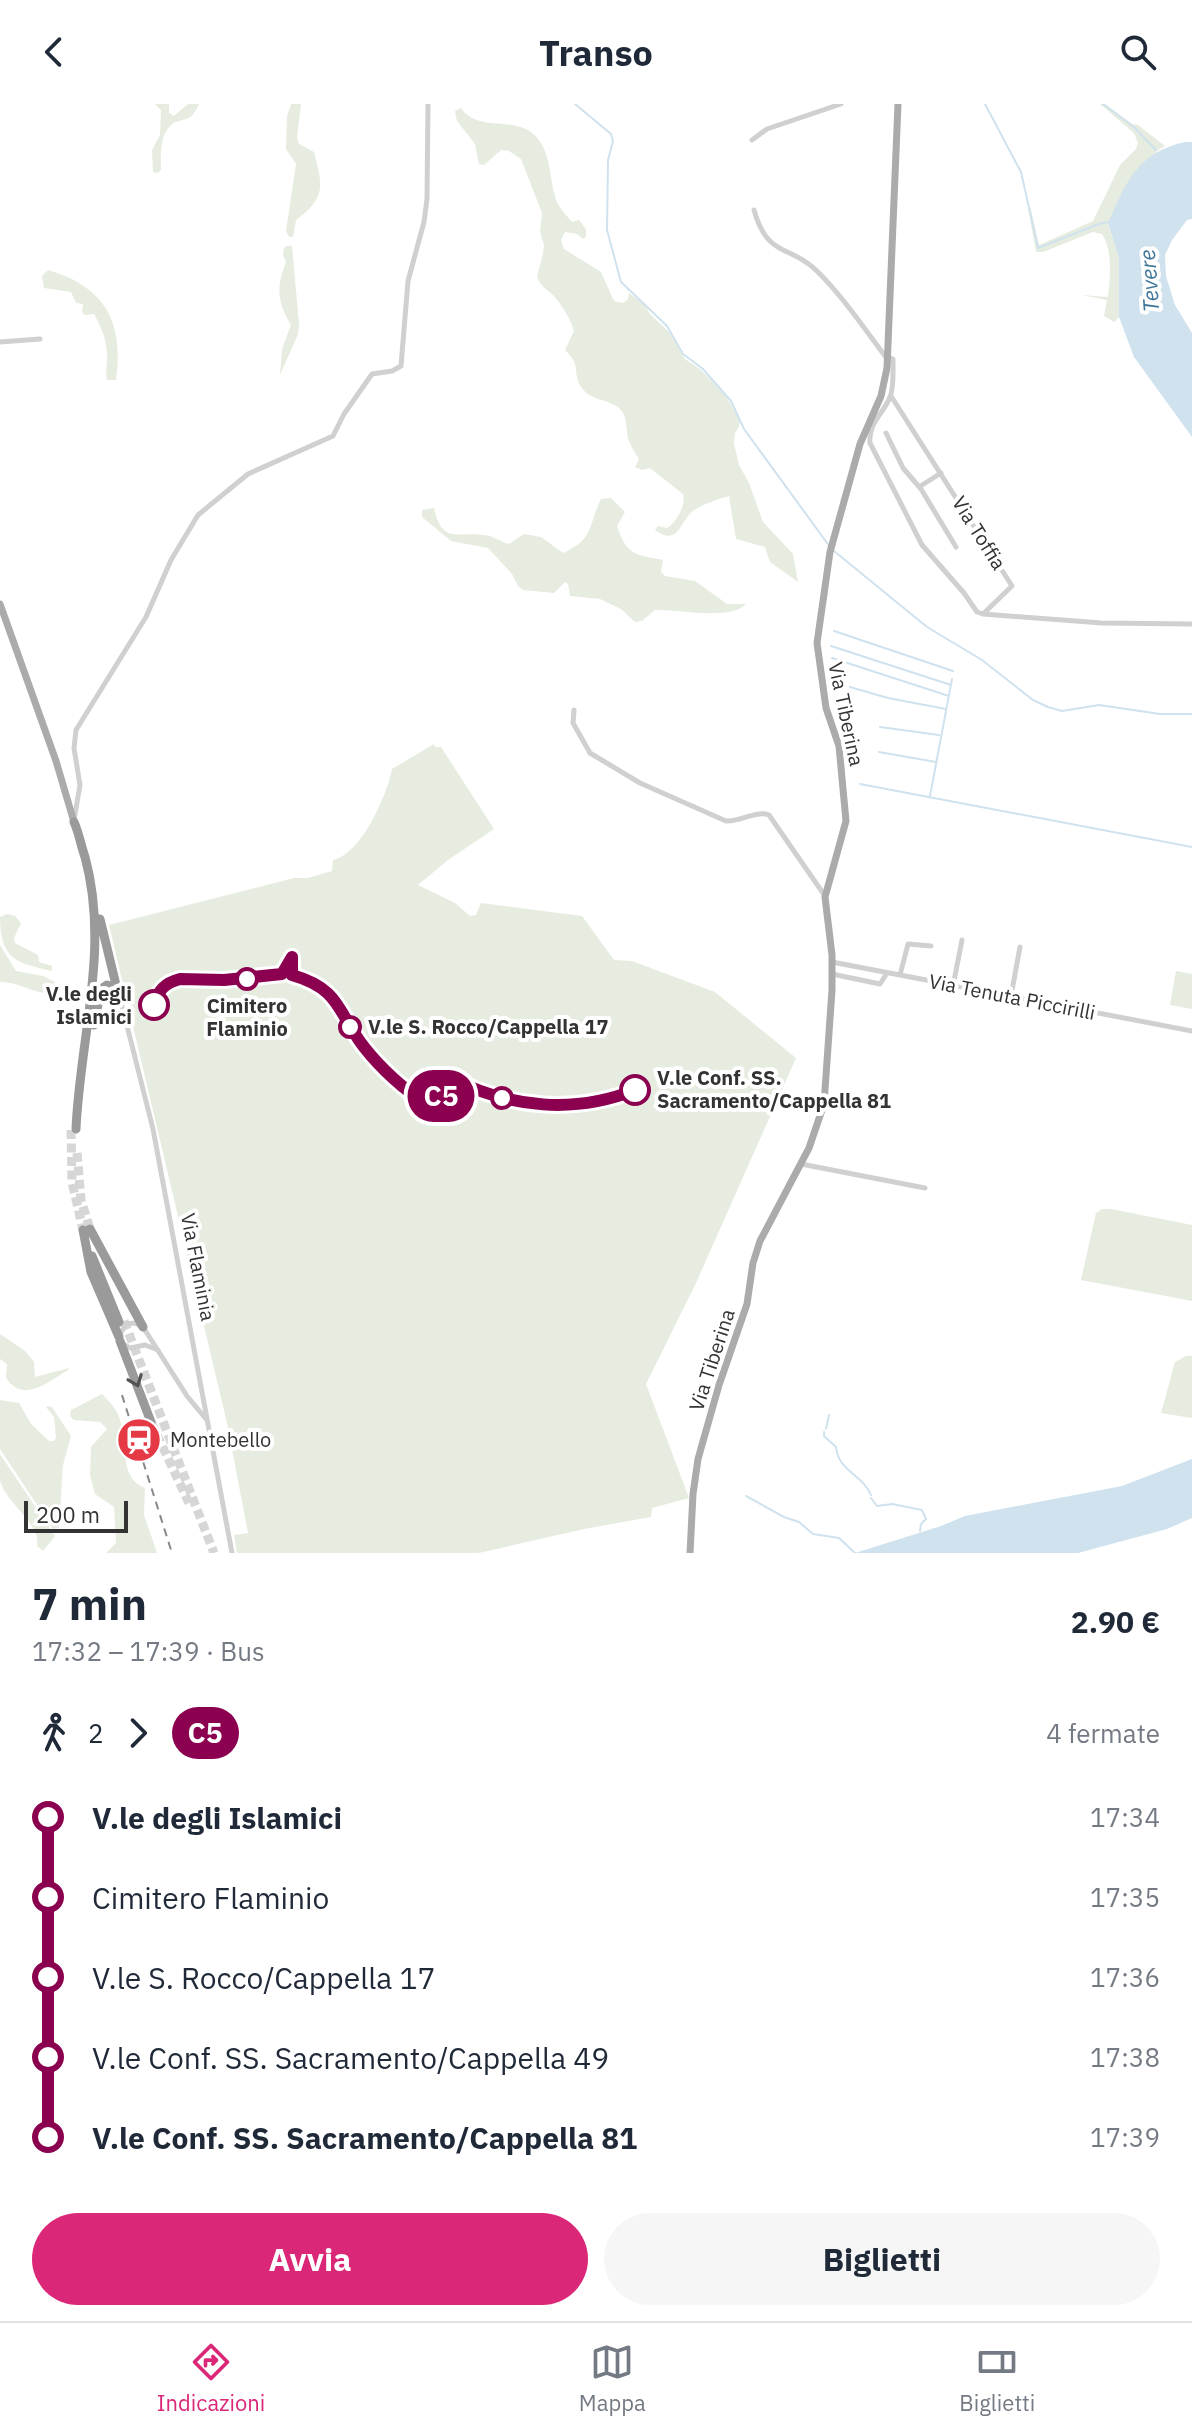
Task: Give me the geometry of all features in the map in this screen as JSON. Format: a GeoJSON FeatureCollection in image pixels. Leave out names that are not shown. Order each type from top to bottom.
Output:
{"type":"FeatureCollection","features":[{"type":"Feature","properties":{"kind":"highway"},"geometry":{"type":"LineString","coordinates":[[74,822],[90,904],[92,931],[89,990],[74,1088],[73,1129],[96,957],[92,889]]}},
{"type":"Feature","properties":{"kind":"highway"},"geometry":{"type":"LineString","coordinates":[[74,822],[117,989]]}},
{"type":"Feature","properties":{"kind":"highway"},"geometry":{"type":"LineString","coordinates":[[81,1074],[101,989],[107,985],[117,989]]}},
{"type":"Feature","properties":{"kind":"highway"},"geometry":{"type":"LineString","coordinates":[[87,1229],[121,1322]]}},
{"type":"Feature","properties":{"kind":"highway"},"geometry":{"type":"LineString","coordinates":[[87,1229],[143,1327]]}},
{"type":"Feature","properties":{"kind":"highway"},"geometry":{"type":"LineString","coordinates":[[87,1229],[91,1272],[151,1422]]}},
{"type":"Feature","properties":{"kind":"main road","name":"Via Tiberina"},"geometry":{"type":"LineString","coordinates":[[690,1553],[692,1499],[698,1459],[747,1304],[755,1256],[813,1137],[824,1104],[832,974],[825,897],[846,821],[839,746],[829,723],[818,662],[821,612],[830,552],[858,454],[866,446],[881,396],[888,358],[898,104]]}},
{"type":"Feature","properties":{"kind":"main road"},"geometry":{"type":"LineString","coordinates":[[0,604],[3,621],[50,744],[74,822]]}},
{"type":"Feature","properties":{"kind":"street"},"geometry":{"type":"LineString","coordinates":[[74,822],[80,785],[74,748],[76,730],[146,617],[171,560],[192,523],[239,479],[333,436],[344,414],[372,374],[392,371],[401,366],[408,281],[427,199],[428,104]]}},
{"type":"Feature","properties":{"kind":"street"},"geometry":{"type":"LineString","coordinates":[[752,140],[767,129],[841,104]]}},
{"type":"Feature","properties":{"kind":"street"},"geometry":{"type":"LineString","coordinates":[[754,210],[758,225],[772,245],[818,272],[888,358],[893,360],[891,396],[874,422],[866,446],[922,545],[977,612],[1102,623],[1192,624]]}},
{"type":"Feature","properties":{"kind":"street"},"geometry":{"type":"LineString","coordinates":[[0,342],[40,339]]}},
{"type":"Feature","properties":{"kind":"street","name":"Via Toffia"},"geometry":{"type":"LineString","coordinates":[[891,396],[1012,586],[983,614]]}},
{"type":"Feature","properties":{"kind":"street"},"geometry":{"type":"LineString","coordinates":[[886,433],[904,470],[919,487],[956,547]]}},
{"type":"Feature","properties":{"kind":"street"},"geometry":{"type":"LineString","coordinates":[[919,487],[941,473]]}},
{"type":"Feature","properties":{"kind":"street"},"geometry":{"type":"LineString","coordinates":[[574,710],[573,723],[587,751],[634,779],[726,821],[760,813],[769,815],[825,897]]}},
{"type":"Feature","properties":{"kind":"street"},"geometry":{"type":"LineString","coordinates":[[953,986],[962,940]]}},
{"type":"Feature","properties":{"kind":"street"},"geometry":{"type":"LineString","coordinates":[[900,975],[907,945],[931,946]]}},
{"type":"Feature","properties":{"kind":"street"},"geometry":{"type":"LineString","coordinates":[[1011,996],[1020,947]]}},
{"type":"Feature","properties":{"kind":"street","name":"Via Tenuta Piccirilli"},"geometry":{"type":"LineString","coordinates":[[832,962],[1192,1031]]}},
{"type":"Feature","properties":{"kind":"street"},"geometry":{"type":"LineString","coordinates":[[832,974],[880,984],[887,973]]}},
{"type":"Feature","properties":{"kind":"street","name":"Via Flaminia"},"geometry":{"type":"LineString","coordinates":[[117,989],[153,1129],[232,1553]]}},
{"type":"Feature","properties":{"kind":"street"},"geometry":{"type":"LineString","coordinates":[[800,1164],[925,1188]]}},
{"type":"Feature","properties":{"kind":"street"},"geometry":{"type":"LineString","coordinates":[[158,1350],[148,1345],[126,1347],[120,1339],[121,1329],[126,1324],[135,1323],[143,1327],[158,1350],[187,1396],[204,1405]]}},
{"type":"Feature","properties":{"kind":"street"},"geometry":{"type":"LineString","coordinates":[[137,1347],[144,1338],[143,1327]]}},
{"type":"Feature","properties":{"kind":"street"},"geometry":{"type":"LineString","coordinates":[[194,1401],[200,1385]]}},
{"type":"Feature","properties":{"kind":"street"},"geometry":{"type":"LineString","coordinates":[[194,1401],[208,1422]]}},
{"type":"Feature","properties":{"kind":"shaded area"},"geometry":{"type":"Polygon","coordinates":[[[155,104],[169,104],[169,113],[174,116],[188,104],[199,104],[189,118],[174,123],[166,131],[161,147],[161,170],[157,173],[153,172],[152,150],[160,135],[161,110],[155,104]]]}},
{"type":"Feature","properties":{"kind":"shaded area"},"geometry":{"type":"Polygon","coordinates":[[[291,104],[301,104],[297,137],[299,144],[314,152],[320,190],[313,205],[296,220],[293,237],[289,237],[286,231],[296,164],[286,149],[287,116],[291,104]]]}},
{"type":"Feature","properties":{"kind":"shaded area"},"geometry":{"type":"Polygon","coordinates":[[[1100,104],[1105,104],[1138,125],[1165,146],[1157,151],[1108,223],[1119,258],[1119,317],[1114,322],[1104,316],[1107,300],[1082,295],[1108,297],[1109,256],[1102,234],[1093,232],[1036,252],[1028,207],[1039,245],[1093,221],[1120,165],[1138,143],[1134,133],[1100,104]]]}},
{"type":"Feature","properties":{"kind":"shaded area"},"geometry":{"type":"Polygon","coordinates":[[[461,108],[476,120],[514,125],[531,132],[538,139],[547,156],[558,205],[572,222],[579,220],[586,229],[583,239],[577,234],[565,232],[561,240],[564,249],[601,272],[614,301],[623,303],[629,293],[644,304],[669,332],[685,359],[724,393],[740,420],[734,444],[739,465],[763,522],[793,554],[798,582],[770,562],[765,547],[736,539],[729,496],[693,511],[674,534],[663,535],[655,530],[658,526],[667,528],[674,522],[682,508],[683,494],[650,468],[642,470],[635,467],[639,459],[628,438],[622,412],[615,405],[590,395],[579,383],[574,361],[565,350],[574,331],[560,304],[537,276],[544,245],[540,232],[542,213],[521,159],[501,150],[484,165],[479,164],[475,144],[457,121],[455,111],[461,108]]]}},
{"type":"Feature","properties":{"kind":"shaded area"},"geometry":{"type":"Polygon","coordinates":[[[292,246],[299,324],[298,334],[280,375],[282,349],[291,325],[280,294],[286,262],[284,248],[292,246]]]}},
{"type":"Feature","properties":{"kind":"shaded area"},"geometry":{"type":"Polygon","coordinates":[[[48,270],[84,286],[107,310],[117,341],[116,380],[107,380],[105,342],[94,314],[85,315],[82,312],[83,304],[76,303],[71,292],[44,288],[42,276],[48,270]]]}},
{"type":"Feature","properties":{"kind":"shaded area"},"geometry":{"type":"Polygon","coordinates":[[[611,498],[625,512],[617,526],[624,543],[633,552],[663,560],[661,572],[665,576],[695,581],[727,604],[746,604],[728,612],[716,613],[655,610],[642,621],[635,622],[621,609],[600,599],[570,596],[565,582],[554,593],[523,590],[488,548],[451,541],[422,517],[422,510],[434,508],[437,520],[446,532],[488,536],[509,544],[524,534],[541,537],[563,553],[586,537],[601,499],[611,498]]]}},
{"type":"Feature","properties":{"kind":"shaded area","name":"Cimitero Flaminio"},"geometry":{"type":"Polygon","coordinates":[[[434,744],[441,747],[494,829],[418,885],[455,903],[470,916],[476,915],[481,903],[582,916],[614,960],[632,961],[715,992],[796,1058],[696,1283],[646,1384],[689,1498],[652,1508],[651,1517],[479,1553],[237,1553],[234,1535],[248,1533],[227,1423],[109,925],[332,871],[333,860],[363,836],[385,794],[392,769],[434,744]]]}},
{"type":"Feature","properties":{"kind":"shaded area"},"geometry":{"type":"Polygon","coordinates":[[[7,914],[15,916],[21,923],[15,943],[38,955],[39,962],[52,966],[52,971],[19,961],[7,950],[0,917],[7,914]]]}},
{"type":"Feature","properties":{"kind":"shaded area"},"geometry":{"type":"Polygon","coordinates":[[[0,945],[16,971],[43,976],[55,982],[56,992],[42,992],[0,982],[0,945]]]}},
{"type":"Feature","properties":{"kind":"shaded area"},"geometry":{"type":"Polygon","coordinates":[[[1176,971],[1192,974],[1192,1009],[1170,1005],[1176,971]]]}},
{"type":"Feature","properties":{"kind":"shaded area"},"geometry":{"type":"Polygon","coordinates":[[[1102,1209],[1192,1225],[1192,1301],[1081,1280],[1096,1213],[1102,1209]]]}},
{"type":"Feature","properties":{"kind":"shaded area"},"geometry":{"type":"Polygon","coordinates":[[[0,1334],[25,1351],[34,1362],[35,1377],[68,1370],[36,1388],[28,1390],[13,1386],[6,1378],[7,1364],[0,1359],[0,1334]]]}},
{"type":"Feature","properties":{"kind":"shaded area"},"geometry":{"type":"Polygon","coordinates":[[[1192,1356],[1192,1418],[1161,1413],[1175,1362],[1192,1356]]]}},
{"type":"Feature","properties":{"kind":"shaded area"},"geometry":{"type":"Polygon","coordinates":[[[102,1394],[119,1416],[127,1468],[137,1483],[145,1488],[144,1515],[157,1553],[106,1553],[116,1543],[114,1507],[95,1494],[90,1475],[91,1447],[107,1429],[100,1422],[74,1420],[70,1416],[71,1410],[102,1394]]]}},
{"type":"Feature","properties":{"kind":"shaded area"},"geometry":{"type":"Polygon","coordinates":[[[0,1400],[19,1403],[31,1424],[49,1441],[56,1438],[54,1417],[46,1407],[52,1407],[71,1436],[63,1465],[59,1528],[53,1529],[0,1449],[0,1400]]]}},
{"type":"Feature","properties":{"kind":"shaded area"},"geometry":{"type":"Polygon","coordinates":[[[0,1454],[55,1536],[43,1551],[37,1546],[37,1538],[29,1522],[3,1489],[0,1454]]]}},
{"type":"Feature","properties":{"kind":"water","name":"Tevere"},"geometry":{"type":"Polygon","coordinates":[[[1192,142],[1192,219],[1187,220],[1172,240],[1165,255],[1166,276],[1175,305],[1192,333],[1192,437],[1134,357],[1119,317],[1119,258],[1108,223],[1128,182],[1145,161],[1156,153],[1192,142]]]}},
{"type":"Feature","properties":{"kind":"water"},"geometry":{"type":"Polygon","coordinates":[[[1192,1459],[1192,1518],[1167,1529],[1078,1553],[855,1553],[965,1516],[1122,1486],[1192,1459]]]}},
{"type":"Feature","properties":{"kind":"waterway"},"geometry":{"type":"LineString","coordinates":[[575,104],[611,134],[613,141],[608,160],[607,230],[621,282],[667,326],[683,354],[703,369],[731,401],[744,429],[830,547]]}},
{"type":"Feature","properties":{"kind":"waterway"},"geometry":{"type":"LineString","coordinates":[[985,104],[1021,172],[1038,248],[1108,222]]}},
{"type":"Feature","properties":{"kind":"waterway"},"geometry":{"type":"LineString","coordinates":[[1103,104],[1134,127],[1156,150]]}},
{"type":"Feature","properties":{"kind":"waterway"},"geometry":{"type":"LineString","coordinates":[[834,551],[927,627],[982,660],[1033,700],[1048,707],[1062,711],[1099,705],[1160,714],[1192,714]]}},
{"type":"Feature","properties":{"kind":"waterway"},"geometry":{"type":"LineString","coordinates":[[834,631],[953,671]]}},
{"type":"Feature","properties":{"kind":"waterway"},"geometry":{"type":"LineString","coordinates":[[831,646],[951,685]]}},
{"type":"Feature","properties":{"kind":"waterway"},"geometry":{"type":"LineString","coordinates":[[832,658],[949,696]]}},
{"type":"Feature","properties":{"kind":"waterway"},"geometry":{"type":"LineString","coordinates":[[930,796],[952,679]]}},
{"type":"Feature","properties":{"kind":"waterway"},"geometry":{"type":"LineString","coordinates":[[850,687],[946,709]]}},
{"type":"Feature","properties":{"kind":"waterway"},"geometry":{"type":"LineString","coordinates":[[880,727],[939,735]]}},
{"type":"Feature","properties":{"kind":"waterway"},"geometry":{"type":"LineString","coordinates":[[879,752],[936,762]]}},
{"type":"Feature","properties":{"kind":"waterway"},"geometry":{"type":"LineString","coordinates":[[860,784],[1192,847]]}},
{"type":"Feature","properties":{"kind":"waterway"},"geometry":{"type":"LineString","coordinates":[[826,1429],[829,1415]]}},
{"type":"Feature","properties":{"kind":"waterway"},"geometry":{"type":"LineString","coordinates":[[824,1432],[824,1436],[836,1447],[841,1462],[871,1495]]}},
{"type":"Feature","properties":{"kind":"waterway"},"geometry":{"type":"LineString","coordinates":[[746,1496],[799,1522],[813,1534],[839,1538],[855,1553]]}},
{"type":"Feature","properties":{"kind":"waterway"},"geometry":{"type":"LineString","coordinates":[[871,1498],[877,1506],[892,1504],[922,1510],[926,1519],[920,1531]]}},
{"type":"Feature","properties":{"kind":"tunnel"},"geometry":{"type":"LineString","coordinates":[[71,1130],[72,1182],[83,1230]]}},
{"type":"Feature","properties":{"kind":"tunnel"},"geometry":{"type":"LineString","coordinates":[[77,1153],[81,1200],[90,1229]]}},
{"type":"Feature","properties":{"kind":"tunnel"},"geometry":{"type":"LineString","coordinates":[[124,1321],[214,1553]]}},
{"type":"Feature","properties":{"kind":"tunnel"},"geometry":{"type":"LineString","coordinates":[[151,1422],[189,1503]]}},
{"type":"Feature","properties":{"kind":"railway"},"geometry":{"type":"LineString","coordinates":[[122,1395],[172,1553]]}},
{"type":"Feature","properties":{"kind":"bus line","name":"C5"},"geometry":{"type":"LineString","coordinates":[[154,1005],[160,990],[171,981],[239,980],[282,974],[292,957],[292,975],[318,984],[331,993],[355,1035],[377,1063],[429,1106],[453,1079],[502,1098],[544,1105],[593,1102],[635,1090]]}},
{"type":"Feature","properties":{"kind":"place","name":"Cimitero Flaminio"},"geometry":{"type":"Point","coordinates":[247,979]}},
{"type":"Feature","properties":{"kind":"place","name":"V.le degli Islamici"},"geometry":{"type":"Point","coordinates":[154,1005]}},
{"type":"Feature","properties":{"kind":"place","name":"V.le S. Rocco/Cappella 17"},"geometry":{"type":"Point","coordinates":[350,1027]}},
{"type":"Feature","properties":{"kind":"place","name":"V.le Conf. SS. Sacramento/Cappella 81"},"geometry":{"type":"Point","coordinates":[635,1090]}},
{"type":"Feature","properties":{"kind":"place","name":"Montebello"},"geometry":{"type":"Point","coordinates":[139,1440]}}]}
